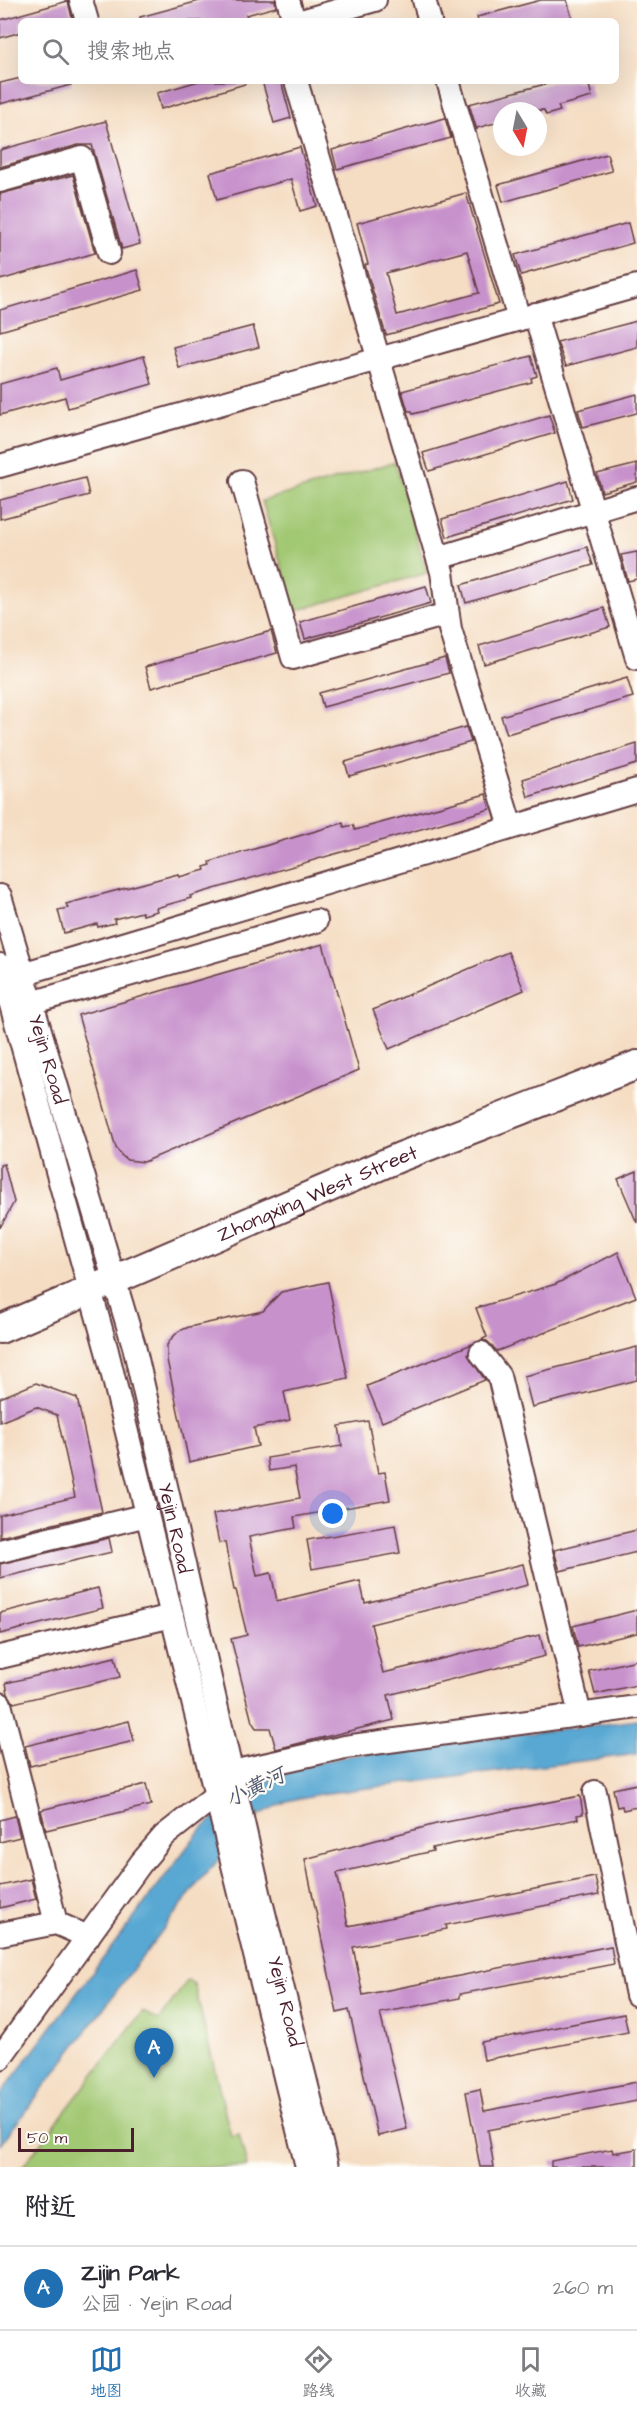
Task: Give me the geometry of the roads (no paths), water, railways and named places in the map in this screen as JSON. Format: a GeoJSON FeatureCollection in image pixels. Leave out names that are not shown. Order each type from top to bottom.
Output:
{"type":"FeatureCollection","features":[{"type":"Feature","properties":{"kind":"main road","name":"Zhongxing West Street"},"geometry":{"type":"LineString","coordinates":[[0,1329],[100,1275],[393,1140],[637,1045]]}},
{"type":"Feature","properties":{"kind":"main road","name":"Zhongxing West Street"},"geometry":{"type":"LineString","coordinates":[[0,1309],[100,1275],[637,1065]]}},
{"type":"Feature","properties":{"kind":"street"},"geometry":{"type":"LineString","coordinates":[[81,0],[86,18]]}},
{"type":"Feature","properties":{"kind":"street"},"geometry":{"type":"LineString","coordinates":[[288,0],[293,18]]}},
{"type":"Feature","properties":{"kind":"street"},"geometry":{"type":"LineString","coordinates":[[312,18],[375,0]]}},
{"type":"Feature","properties":{"kind":"street"},"geometry":{"type":"LineString","coordinates":[[424,0],[429,18]]}},
{"type":"Feature","properties":{"kind":"street"},"geometry":{"type":"LineString","coordinates":[[297,84],[438,558],[447,614],[511,827]]}},
{"type":"Feature","properties":{"kind":"street"},"geometry":{"type":"LineString","coordinates":[[449,84],[594,511],[637,658]]}},
{"type":"Feature","properties":{"kind":"street"},"geometry":{"type":"LineString","coordinates":[[0,181],[82,158],[109,253]]}},
{"type":"Feature","properties":{"kind":"street"},"geometry":{"type":"LineString","coordinates":[[0,466],[637,286]]}},
{"type":"Feature","properties":{"kind":"street"},"geometry":{"type":"LineString","coordinates":[[243,481],[293,658],[447,614]]}},
{"type":"Feature","properties":{"kind":"street"},"geometry":{"type":"LineString","coordinates":[[438,558],[637,498]]}},
{"type":"Feature","properties":{"kind":"street"},"geometry":{"type":"LineString","coordinates":[[7,975],[637,790]]}},
{"type":"Feature","properties":{"kind":"street","name":"Yejin Road"},"geometry":{"type":"LineString","coordinates":[[0,896],[7,975],[100,1275],[134,1346],[232,1772],[224,1799],[246,1833],[327,2167]]}},
{"type":"Feature","properties":{"kind":"street"},"geometry":{"type":"LineString","coordinates":[[31,1004],[316,921]]}},
{"type":"Feature","properties":{"kind":"street","name":"Yejin Road"},"geometry":{"type":"LineString","coordinates":[[7,975],[31,1004],[100,1275],[147,1515],[172,1616],[224,1799],[234,1873],[307,2167]]}},
{"type":"Feature","properties":{"kind":"street"},"geometry":{"type":"LineString","coordinates":[[481,1353],[499,1376],[580,1715]]}},
{"type":"Feature","properties":{"kind":"street"},"geometry":{"type":"LineString","coordinates":[[0,1551],[147,1515]]}},
{"type":"Feature","properties":{"kind":"street"},"geometry":{"type":"LineString","coordinates":[[0,1657],[172,1616]]}},
{"type":"Feature","properties":{"kind":"street"},"geometry":{"type":"LineString","coordinates":[[0,1704],[56,1923]]}},
{"type":"Feature","properties":{"kind":"street"},"geometry":{"type":"LineString","coordinates":[[232,1772],[345,1747],[637,1707]]}},
{"type":"Feature","properties":{"kind":"street"},"geometry":{"type":"LineString","coordinates":[[595,1792],[637,1995]]}},
{"type":"Feature","properties":{"kind":"street"},"geometry":{"type":"LineString","coordinates":[[0,2058],[141,1863],[164,1836],[224,1799]]}},
{"type":"Feature","properties":{"kind":"street"},"geometry":{"type":"LineString","coordinates":[[0,1934],[56,1923],[88,1937]]}},
{"type":"Feature","properties":{"kind":"water"},"geometry":{"type":"Polygon","coordinates":[[[637,1720],[637,1754],[320,1794],[287,1801],[261,1814],[202,1878],[0,2145],[0,2095],[197,1834],[223,1810],[243,1796],[263,1783],[293,1770],[354,1755],[637,1720]]]}},
{"type":"Feature","properties":{"kind":"place","name":"Zijin Park"},"geometry":{"type":"Point","coordinates":[154,2078]}},
{"type":"Feature","properties":{"kind":"water label","name":"小黄河"},"geometry":{"type":"Point","coordinates":[255,1787]}}]}
